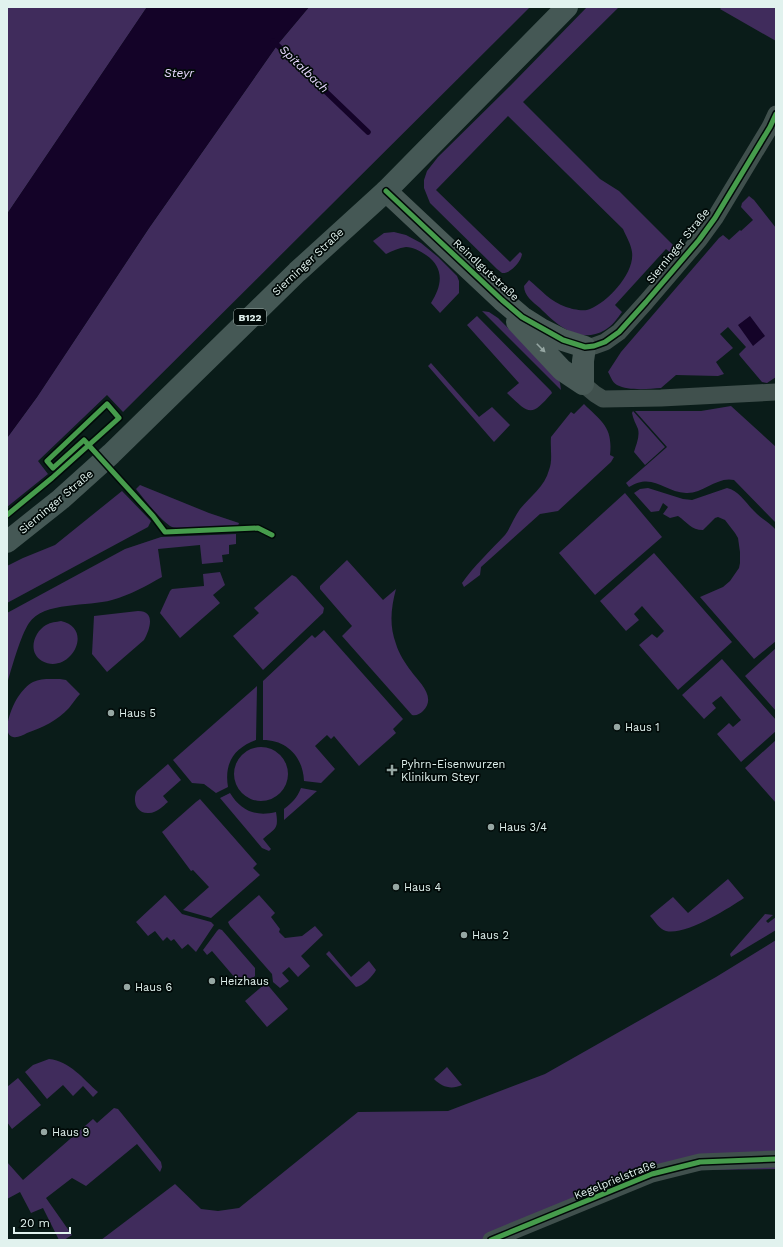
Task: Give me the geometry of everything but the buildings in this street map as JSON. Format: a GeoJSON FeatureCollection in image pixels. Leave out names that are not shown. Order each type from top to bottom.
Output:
{"type":"FeatureCollection","features":[{"type":"Feature","properties":{"kind":"main road","name":"Sierninger Straße"},"geometry":{"type":"LineString","coordinates":[[7,542],[86,477],[296,272],[386,191],[567,7]]}},
{"type":"Feature","properties":{"kind":"street","name":"Sierninger Straße"},"geometry":{"type":"LineString","coordinates":[[585,347],[594,346],[605,342],[618,332],[699,240],[715,218],[770,127],[776,114]]}},
{"type":"Feature","properties":{"kind":"street","name":"Reindlgutstraße"},"geometry":{"type":"LineString","coordinates":[[386,191],[522,317],[563,340],[585,347]]}},
{"type":"Feature","properties":{"kind":"street","name":"Reindlgutstraße"},"geometry":{"type":"LineString","coordinates":[[498,296],[520,327],[562,370],[595,394],[603,398],[661,398],[775,392]]}},
{"type":"Feature","properties":{"kind":"street"},"geometry":{"type":"LineString","coordinates":[[583,384],[583,361],[585,347]]}},
{"type":"Feature","properties":{"kind":"street","name":"Kegelprielstraße"},"geometry":{"type":"LineString","coordinates":[[491,1240],[652,1174],[700,1162],[776,1159]]}},
{"type":"Feature","properties":{"kind":"shaded area"},"geometry":{"type":"Polygon","coordinates":[[[7,7],[147,7],[7,214],[7,7]]]}},
{"type":"Feature","properties":{"kind":"shaded area"},"geometry":{"type":"Polygon","coordinates":[[[309,7],[530,7],[123,412],[107,395],[38,461],[48,474],[7,507],[7,438],[37,397],[149,228],[278,44],[309,7]]]}},
{"type":"Feature","properties":{"kind":"shaded area"},"geometry":{"type":"Polygon","coordinates":[[[587,7],[619,7],[523,102],[600,179],[619,191],[676,248],[672,254],[666,249],[615,305],[622,312],[612,324],[605,330],[595,334],[586,335],[569,331],[554,321],[529,298],[524,290],[524,286],[529,280],[546,295],[561,305],[578,310],[590,309],[605,300],[619,286],[625,277],[632,260],[631,246],[623,229],[508,116],[436,190],[510,262],[520,252],[522,254],[520,260],[512,270],[502,273],[497,269],[430,203],[424,188],[424,180],[427,171],[438,157],[587,7]]]}},
{"type":"Feature","properties":{"kind":"shaded area"},"geometry":{"type":"Polygon","coordinates":[[[722,7],[776,7],[776,41],[720,9],[722,7]]]}},
{"type":"Feature","properties":{"kind":"shaded area"},"geometry":{"type":"Polygon","coordinates":[[[749,196],[754,200],[776,228],[776,377],[767,383],[762,382],[740,356],[739,354],[746,347],[728,327],[720,334],[733,348],[716,362],[724,374],[718,376],[676,375],[661,388],[633,389],[615,384],[608,372],[621,352],[719,238],[723,235],[729,240],[753,220],[741,207],[742,203],[749,196]]]}},
{"type":"Feature","properties":{"kind":"shaded area"},"geometry":{"type":"Polygon","coordinates":[[[394,232],[406,235],[421,243],[457,276],[459,281],[459,293],[440,313],[431,303],[438,290],[440,278],[439,271],[432,260],[414,248],[409,247],[398,249],[386,254],[373,241],[384,233],[394,232]]]}},
{"type":"Feature","properties":{"kind":"shaded area"},"geometry":{"type":"Polygon","coordinates":[[[482,311],[489,312],[498,318],[557,377],[561,390],[482,311]]]}},
{"type":"Feature","properties":{"kind":"shaded area"},"geometry":{"type":"Polygon","coordinates":[[[477,316],[551,391],[552,393],[545,401],[535,409],[526,409],[507,393],[519,383],[467,325],[477,316]]]}},
{"type":"Feature","properties":{"kind":"shaded area"},"geometry":{"type":"Polygon","coordinates":[[[431,363],[479,417],[492,407],[510,425],[494,442],[428,366],[431,363]]]}},
{"type":"Feature","properties":{"kind":"shaded area"},"geometry":{"type":"Polygon","coordinates":[[[584,404],[601,421],[608,431],[610,438],[610,455],[614,457],[611,462],[558,511],[540,514],[481,567],[480,575],[464,587],[462,583],[505,535],[520,509],[537,491],[547,476],[551,462],[551,437],[571,412],[574,414],[584,404]]]}},
{"type":"Feature","properties":{"kind":"shaded area"},"geometry":{"type":"Polygon","coordinates":[[[731,406],[776,447],[776,523],[734,480],[722,480],[692,493],[678,492],[652,482],[645,481],[629,487],[626,483],[667,447],[635,411],[701,411],[731,406]]]}},
{"type":"Feature","properties":{"kind":"shaded area"},"geometry":{"type":"Polygon","coordinates":[[[633,411],[665,447],[645,465],[634,452],[638,441],[638,429],[632,415],[633,411]]]}},
{"type":"Feature","properties":{"kind":"shaded area"},"geometry":{"type":"Polygon","coordinates":[[[140,485],[209,513],[239,523],[238,526],[194,529],[172,527],[158,516],[136,489],[140,485]]]}},
{"type":"Feature","properties":{"kind":"shaded area"},"geometry":{"type":"Polygon","coordinates":[[[648,488],[683,499],[692,500],[727,488],[740,495],[757,514],[776,530],[776,641],[754,659],[700,597],[723,587],[730,581],[739,568],[740,552],[738,538],[735,533],[725,520],[718,517],[715,518],[703,530],[695,529],[678,516],[670,518],[663,514],[668,507],[663,503],[659,511],[651,512],[634,493],[640,489],[648,488]]]}},
{"type":"Feature","properties":{"kind":"shaded area"},"geometry":{"type":"Polygon","coordinates":[[[122,491],[151,521],[148,527],[7,603],[7,566],[55,545],[122,491]]]}},
{"type":"Feature","properties":{"kind":"shaded area"},"geometry":{"type":"Polygon","coordinates":[[[625,493],[662,537],[595,595],[559,553],[625,493]]]}},
{"type":"Feature","properties":{"kind":"shaded area"},"geometry":{"type":"Polygon","coordinates":[[[236,534],[236,544],[229,545],[229,554],[222,555],[223,562],[202,564],[200,545],[158,549],[162,577],[150,584],[132,593],[112,600],[56,608],[45,611],[36,616],[29,623],[22,636],[7,684],[7,613],[125,549],[161,537],[236,534]]]}},
{"type":"Feature","properties":{"kind":"shaded area"},"geometry":{"type":"Polygon","coordinates":[[[654,553],[732,642],[678,690],[639,645],[652,634],[657,638],[664,631],[642,606],[634,614],[639,620],[626,631],[600,601],[654,553]]]}},
{"type":"Feature","properties":{"kind":"shaded area"},"geometry":{"type":"Polygon","coordinates":[[[347,560],[383,600],[396,589],[393,603],[392,630],[397,648],[402,658],[422,685],[427,695],[427,706],[421,713],[412,715],[342,636],[352,626],[320,589],[320,586],[347,560]]]}},
{"type":"Feature","properties":{"kind":"shaded area"},"geometry":{"type":"Polygon","coordinates":[[[220,572],[225,585],[213,595],[220,603],[180,638],[160,613],[170,591],[172,589],[204,586],[203,574],[220,572]]]}},
{"type":"Feature","properties":{"kind":"shaded area"},"geometry":{"type":"Polygon","coordinates":[[[292,575],[296,577],[324,608],[323,613],[263,670],[233,636],[259,613],[254,608],[292,575]]]}},
{"type":"Feature","properties":{"kind":"shaded area"},"geometry":{"type":"Polygon","coordinates":[[[138,611],[147,614],[150,621],[144,640],[107,672],[92,654],[94,616],[138,611]]]}},
{"type":"Feature","properties":{"kind":"shaded area"},"geometry":{"type":"Polygon","coordinates":[[[61,621],[71,626],[77,633],[75,650],[69,657],[61,662],[52,664],[42,661],[37,657],[34,648],[34,642],[38,632],[46,625],[61,621]]]}},
{"type":"Feature","properties":{"kind":"shaded area"},"geometry":{"type":"Polygon","coordinates":[[[324,630],[403,719],[393,729],[396,733],[359,766],[334,736],[331,739],[327,735],[315,746],[335,769],[321,783],[304,781],[301,764],[292,752],[279,743],[263,740],[263,681],[312,635],[315,638],[324,630]]]}},
{"type":"Feature","properties":{"kind":"shaded area"},"geometry":{"type":"Polygon","coordinates":[[[776,648],[776,711],[745,676],[776,648]]]}},
{"type":"Feature","properties":{"kind":"shaded area"},"geometry":{"type":"Polygon","coordinates":[[[722,659],[776,720],[776,731],[741,762],[717,734],[729,723],[733,727],[741,720],[721,696],[712,703],[716,708],[704,719],[682,695],[722,659]]]}},
{"type":"Feature","properties":{"kind":"shaded area"},"geometry":{"type":"Polygon","coordinates":[[[39,680],[66,680],[80,694],[69,708],[50,723],[19,737],[9,735],[8,725],[11,712],[16,701],[25,688],[31,683],[39,680]]]}},
{"type":"Feature","properties":{"kind":"shaded area"},"geometry":{"type":"Polygon","coordinates":[[[257,686],[256,740],[242,747],[232,758],[229,764],[227,778],[228,787],[216,793],[204,784],[192,783],[173,760],[257,686]]]}},
{"type":"Feature","properties":{"kind":"shaded area"},"geometry":{"type":"Polygon","coordinates":[[[776,740],[776,803],[745,768],[776,740]]]}},
{"type":"Feature","properties":{"kind":"shaded area"},"geometry":{"type":"Polygon","coordinates":[[[256,747],[266,747],[276,751],[284,759],[288,769],[288,779],[284,789],[276,797],[266,801],[256,801],[246,797],[238,789],[234,779],[234,769],[238,759],[246,751],[256,747]]]}},
{"type":"Feature","properties":{"kind":"shaded area"},"geometry":{"type":"Polygon","coordinates":[[[168,764],[181,780],[163,796],[168,802],[157,811],[145,813],[141,811],[136,806],[135,802],[137,791],[168,764]]]}},
{"type":"Feature","properties":{"kind":"shaded area"},"geometry":{"type":"Polygon","coordinates":[[[301,788],[317,791],[284,820],[284,809],[294,800],[301,788]]]}},
{"type":"Feature","properties":{"kind":"shaded area"},"geometry":{"type":"Polygon","coordinates":[[[230,793],[239,804],[250,811],[262,814],[276,812],[276,826],[263,839],[271,849],[269,851],[262,848],[220,798],[230,793]]]}},
{"type":"Feature","properties":{"kind":"shaded area"},"geometry":{"type":"Polygon","coordinates":[[[200,799],[257,864],[253,868],[260,875],[211,918],[183,910],[209,887],[193,870],[191,871],[162,832],[200,799]]]}},
{"type":"Feature","properties":{"kind":"shaded area"},"geometry":{"type":"Polygon","coordinates":[[[728,879],[744,898],[706,920],[684,929],[666,931],[659,927],[650,916],[673,897],[688,913],[728,879]]]}},
{"type":"Feature","properties":{"kind":"shaded area"},"geometry":{"type":"Polygon","coordinates":[[[165,895],[182,914],[211,922],[214,925],[196,952],[188,944],[182,949],[174,939],[171,941],[167,937],[163,941],[155,931],[148,936],[136,922],[165,895]]]}},
{"type":"Feature","properties":{"kind":"shaded area"},"geometry":{"type":"Polygon","coordinates":[[[259,895],[275,913],[271,917],[280,929],[279,932],[285,938],[302,936],[315,926],[323,935],[301,956],[310,966],[298,977],[289,967],[282,973],[289,981],[280,988],[273,982],[272,974],[228,922],[259,895]]]}},
{"type":"Feature","properties":{"kind":"shaded area"},"geometry":{"type":"Polygon","coordinates":[[[765,914],[773,915],[766,921],[768,923],[776,917],[776,930],[731,957],[730,954],[765,914]]]}},
{"type":"Feature","properties":{"kind":"shaded area"},"geometry":{"type":"Polygon","coordinates":[[[219,929],[222,930],[255,968],[255,976],[247,984],[242,986],[212,951],[207,955],[203,950],[219,929]]]}},
{"type":"Feature","properties":{"kind":"shaded area"},"geometry":{"type":"Polygon","coordinates":[[[776,940],[776,1169],[702,1170],[660,1177],[508,1240],[101,1240],[175,1184],[201,1209],[218,1211],[239,1208],[358,1112],[448,1111],[545,1074],[716,977],[776,940]]]}},
{"type":"Feature","properties":{"kind":"shaded area"},"geometry":{"type":"Polygon","coordinates":[[[329,951],[351,977],[369,961],[376,970],[368,980],[362,985],[356,987],[326,954],[329,951]]]}},
{"type":"Feature","properties":{"kind":"shaded area"},"geometry":{"type":"Polygon","coordinates":[[[266,983],[288,1009],[267,1027],[245,1001],[266,983]]]}},
{"type":"Feature","properties":{"kind":"shaded area"},"geometry":{"type":"Polygon","coordinates":[[[49,1059],[57,1060],[70,1067],[98,1092],[93,1097],[83,1086],[73,1096],[63,1085],[47,1099],[25,1072],[33,1065],[49,1059]]]}},
{"type":"Feature","properties":{"kind":"shaded area"},"geometry":{"type":"Polygon","coordinates":[[[447,1067],[462,1085],[458,1087],[447,1087],[434,1079],[447,1067]]]}},
{"type":"Feature","properties":{"kind":"shaded area"},"geometry":{"type":"Polygon","coordinates":[[[18,1078],[41,1105],[12,1129],[7,1122],[7,1087],[18,1078]]]}},
{"type":"Feature","properties":{"kind":"shaded area"},"geometry":{"type":"Polygon","coordinates":[[[114,1108],[118,1109],[161,1162],[162,1167],[160,1172],[137,1144],[86,1186],[72,1178],[46,1198],[72,1235],[64,1240],[59,1240],[43,1208],[31,1213],[20,1192],[7,1199],[7,1162],[23,1180],[93,1119],[97,1123],[114,1108]]]}},
{"type":"Feature","properties":{"kind":"water","name":"Steyr"},"geometry":{"type":"Polygon","coordinates":[[[147,7],[309,7],[278,44],[149,228],[37,397],[7,438],[7,214],[147,7]]]}},
{"type":"Feature","properties":{"kind":"water"},"geometry":{"type":"Polygon","coordinates":[[[750,316],[765,336],[753,346],[738,325],[750,316]]]}},
{"type":"Feature","properties":{"kind":"waterway","name":"Spitalbach"},"geometry":{"type":"LineString","coordinates":[[273,41],[368,132]]}},
{"type":"Feature","properties":{"kind":"cycle path"},"geometry":{"type":"LineString","coordinates":[[386,191],[522,317],[563,340],[585,347],[594,346],[605,342],[619,332],[699,240],[715,218],[770,127],[776,114]]}},
{"type":"Feature","properties":{"kind":"cycle path"},"geometry":{"type":"LineString","coordinates":[[7,515],[52,478],[119,418],[107,404],[47,461],[53,468],[84,440],[153,516],[165,532],[258,528],[272,535]]}},
{"type":"Feature","properties":{"kind":"cycle path"},"geometry":{"type":"LineString","coordinates":[[491,1240],[652,1174],[700,1162],[776,1159]]}},
{"type":"Feature","properties":{"kind":"place","name":"Haus 5"},"geometry":{"type":"Point","coordinates":[111,713]}},
{"type":"Feature","properties":{"kind":"place","name":"Haus 1"},"geometry":{"type":"Point","coordinates":[617,727]}},
{"type":"Feature","properties":{"kind":"place","name":"Pyhrn-Eisenwurzen Klinikum Steyr"},"geometry":{"type":"Point","coordinates":[392,770]}},
{"type":"Feature","properties":{"kind":"place","name":"Haus 3/4"},"geometry":{"type":"Point","coordinates":[491,827]}},
{"type":"Feature","properties":{"kind":"place","name":"Haus 4"},"geometry":{"type":"Point","coordinates":[396,887]}},
{"type":"Feature","properties":{"kind":"place","name":"Haus 2"},"geometry":{"type":"Point","coordinates":[464,935]}},
{"type":"Feature","properties":{"kind":"place","name":"Heizhaus"},"geometry":{"type":"Point","coordinates":[212,981]}},
{"type":"Feature","properties":{"kind":"place","name":"Haus 6"},"geometry":{"type":"Point","coordinates":[127,987]}},
{"type":"Feature","properties":{"kind":"place","name":"Haus 9"},"geometry":{"type":"Point","coordinates":[44,1132]}}]}
